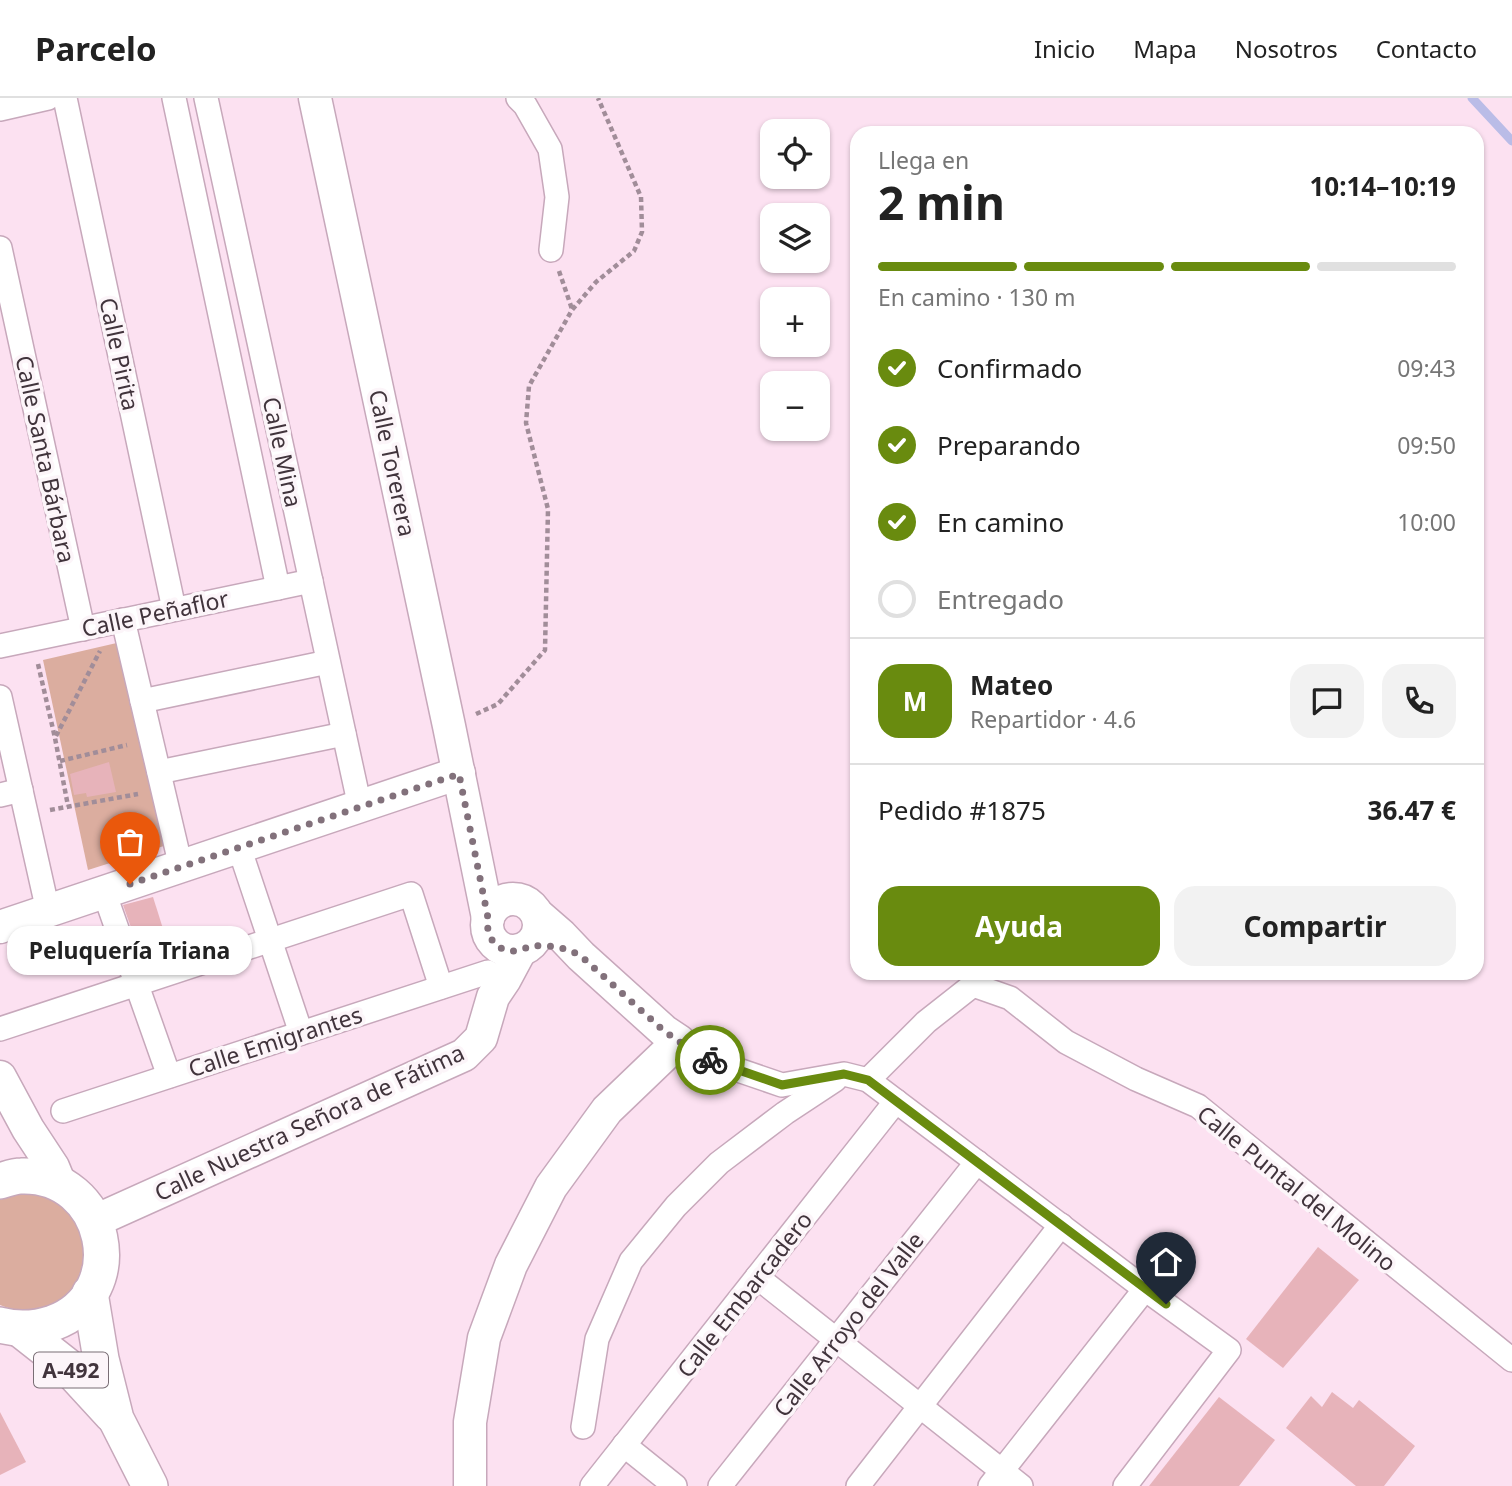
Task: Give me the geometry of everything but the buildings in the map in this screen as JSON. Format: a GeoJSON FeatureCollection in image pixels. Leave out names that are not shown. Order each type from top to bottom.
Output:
{"type":"FeatureCollection","features":[{"type":"Feature","properties":{"kind":"main road","name":"A-492"},"geometry":{"type":"LineString","coordinates":[[6,1173],[40,1177],[60,1184],[75,1194],[87,1206],[95,1221],[101,1239],[102,1258],[90,1293],[77,1309],[60,1321],[41,1327],[10,1327]]}},
{"type":"Feature","properties":{"kind":"main road","name":"A-492"},"geometry":{"type":"LineString","coordinates":[[90,1293],[101,1359],[116,1419],[150,1486]]}},
{"type":"Feature","properties":{"kind":"main road","name":"A-492"},"geometry":{"type":"LineString","coordinates":[[10,1327],[67,1366],[116,1419]]}},
{"type":"Feature","properties":{"kind":"street"},"geometry":{"type":"LineString","coordinates":[[1,106],[48,98]]}},
{"type":"Feature","properties":{"kind":"street","name":"Calle Pirita"},"geometry":{"type":"LineString","coordinates":[[65,98],[174,609]]}},
{"type":"Feature","properties":{"kind":"street","name":"Calle Mina"},"geometry":{"type":"LineString","coordinates":[[174,98],[278,587]]}},
{"type":"Feature","properties":{"kind":"street","name":"Calle Mina"},"geometry":{"type":"LineString","coordinates":[[206,98],[360,807]]}},
{"type":"Feature","properties":{"kind":"street","name":"Calle Torerera"},"geometry":{"type":"LineString","coordinates":[[315,98],[471,829],[502,954]]}},
{"type":"Feature","properties":{"kind":"street"},"geometry":{"type":"LineString","coordinates":[[518,98],[525,105],[550,149],[556,198],[551,250]]}},
{"type":"Feature","properties":{"kind":"street","name":"Calle Santa Bárbara"},"geometry":{"type":"LineString","coordinates":[[0,248],[83,629]]}},
{"type":"Feature","properties":{"kind":"street","name":"Calle Peñaflor"},"geometry":{"type":"LineString","coordinates":[[0,646],[311,581]]}},
{"type":"Feature","properties":{"kind":"street"},"geometry":{"type":"LineString","coordinates":[[119,621],[142,701],[181,867]]}},
{"type":"Feature","properties":{"kind":"street"},"geometry":{"type":"LineString","coordinates":[[142,701],[328,662]]}},
{"type":"Feature","properties":{"kind":"street"},"geometry":{"type":"LineString","coordinates":[[0,697],[10,792],[26,814],[48,911]]}},
{"type":"Feature","properties":{"kind":"street"},"geometry":{"type":"LineString","coordinates":[[161,780],[344,734]]}},
{"type":"Feature","properties":{"kind":"street"},"geometry":{"type":"LineString","coordinates":[[0,927],[459,774]]}},
{"type":"Feature","properties":{"kind":"street","name":"Calle Torerera"},"geometry":{"type":"LineString","coordinates":[[471,829],[486,855],[529,908],[561,934],[581,956],[664,1031],[679,1041]]}},
{"type":"Feature","properties":{"kind":"street"},"geometry":{"type":"LineString","coordinates":[[239,848],[301,1033]]}},
{"type":"Feature","properties":{"kind":"street"},"geometry":{"type":"LineString","coordinates":[[104,892],[169,1076]]}},
{"type":"Feature","properties":{"kind":"street"},"geometry":{"type":"LineString","coordinates":[[0,1029],[411,894],[441,987]]}},
{"type":"Feature","properties":{"kind":"street"},"geometry":{"type":"LineString","coordinates":[[529,908],[504,901],[497,905],[502,954],[547,946],[570,950],[581,956]]}},
{"type":"Feature","properties":{"kind":"street","name":"Calle Nuestra Señora de Fátima"},"geometry":{"type":"LineString","coordinates":[[95,1221],[464,1055],[481,1038],[502,954],[535,940],[539,923],[529,908]]}},
{"type":"Feature","properties":{"kind":"street","name":"Calle Emigrantes"},"geometry":{"type":"LineString","coordinates":[[62,1111],[441,987],[502,954]]}},
{"type":"Feature","properties":{"kind":"street","name":"Calle Puntal del Molino"},"geometry":{"type":"LineString","coordinates":[[868,1080],[926,1022],[973,985],[1010,998],[1066,1042],[1136,1079],[1198,1106],[1512,1360]]}},
{"type":"Feature","properties":{"kind":"street"},"geometry":{"type":"LineString","coordinates":[[470,1486],[470,1422],[484,1338],[511,1265],[551,1187],[607,1110],[679,1041],[703,1058],[782,1085],[844,1074],[868,1080],[1229,1350],[1125,1486]]}},
{"type":"Feature","properties":{"kind":"street"},"geometry":{"type":"LineString","coordinates":[[583,1427],[597,1339],[631,1261],[676,1206],[719,1163],[785,1113],[844,1074]]}},
{"type":"Feature","properties":{"kind":"street"},"geometry":{"type":"LineString","coordinates":[[0,1077],[28,1129],[53,1167],[60,1184]]}},
{"type":"Feature","properties":{"kind":"street","name":"Calle Embarcadero"},"geometry":{"type":"LineString","coordinates":[[592,1486],[896,1101]]}},
{"type":"Feature","properties":{"kind":"street","name":"Calle Arroyo del Valle"},"geometry":{"type":"LineString","coordinates":[[720,1486],[977,1162]]}},
{"type":"Feature","properties":{"kind":"street"},"geometry":{"type":"LineString","coordinates":[[858,1486],[1061,1225]]}},
{"type":"Feature","properties":{"kind":"street"},"geometry":{"type":"LineString","coordinates":[[757,1277],[920,1406],[996,1478],[1021,1486]]}},
{"type":"Feature","properties":{"kind":"street"},"geometry":{"type":"LineString","coordinates":[[996,1478],[1145,1289]]}},
{"type":"Feature","properties":{"kind":"street"},"geometry":{"type":"LineString","coordinates":[[624,1446],[675,1486]]}},
{"type":"Feature","properties":{"kind":"path"},"geometry":{"type":"LineString","coordinates":[[449,726],[498,704],[544,650],[548,509],[526,423],[529,386],[572,310],[596,282],[634,251],[642,232],[641,197],[598,98]]}},
{"type":"Feature","properties":{"kind":"path"},"geometry":{"type":"LineString","coordinates":[[551,250],[572,310]]}},
{"type":"Feature","properties":{"kind":"path"},"geometry":{"type":"LineString","coordinates":[[55,738],[119,621]]}},
{"type":"Feature","properties":{"kind":"path"},"geometry":{"type":"LineString","coordinates":[[32,639],[68,806]]}},
{"type":"Feature","properties":{"kind":"path"},"geometry":{"type":"LineString","coordinates":[[60,761],[151,740]]}},
{"type":"Feature","properties":{"kind":"path"},"geometry":{"type":"LineString","coordinates":[[26,814],[68,806],[161,780]]}},
{"type":"Feature","properties":{"kind":"shaded area"},"geometry":{"type":"Polygon","coordinates":[[[121,642],[167,845],[88,870],[43,660],[121,642]]]}},
{"type":"Feature","properties":{"kind":"shaded area"},"geometry":{"type":"Polygon","coordinates":[[[26,1194],[54,1200],[72,1217],[78,1225],[83,1242],[82,1264],[70,1291],[59,1300],[46,1307],[16,1310],[0,1305],[0,1200],[12,1195],[26,1194]]]}},
{"type":"Feature","properties":{"kind":"waterway"},"geometry":{"type":"LineString","coordinates":[[1472,98],[1512,141]]}},
{"type":"Feature","properties":{"kind":"way so far"},"geometry":{"type":"LineString","coordinates":[[130,884],[459,774],[488,918],[486,926],[493,943],[513,952],[529,946],[570,950],[581,956],[664,1031],[710,1060]]}},
{"type":"Feature","properties":{"kind":"place","name":"Peluquería Triana"},"geometry":{"type":"Point","coordinates":[130,884]}},
{"type":"Feature","properties":{"kind":"route"},"geometry":{"type":"LineString","coordinates":[[710,1060],[782,1085],[844,1074],[868,1080],[1166,1304]]}}]}
